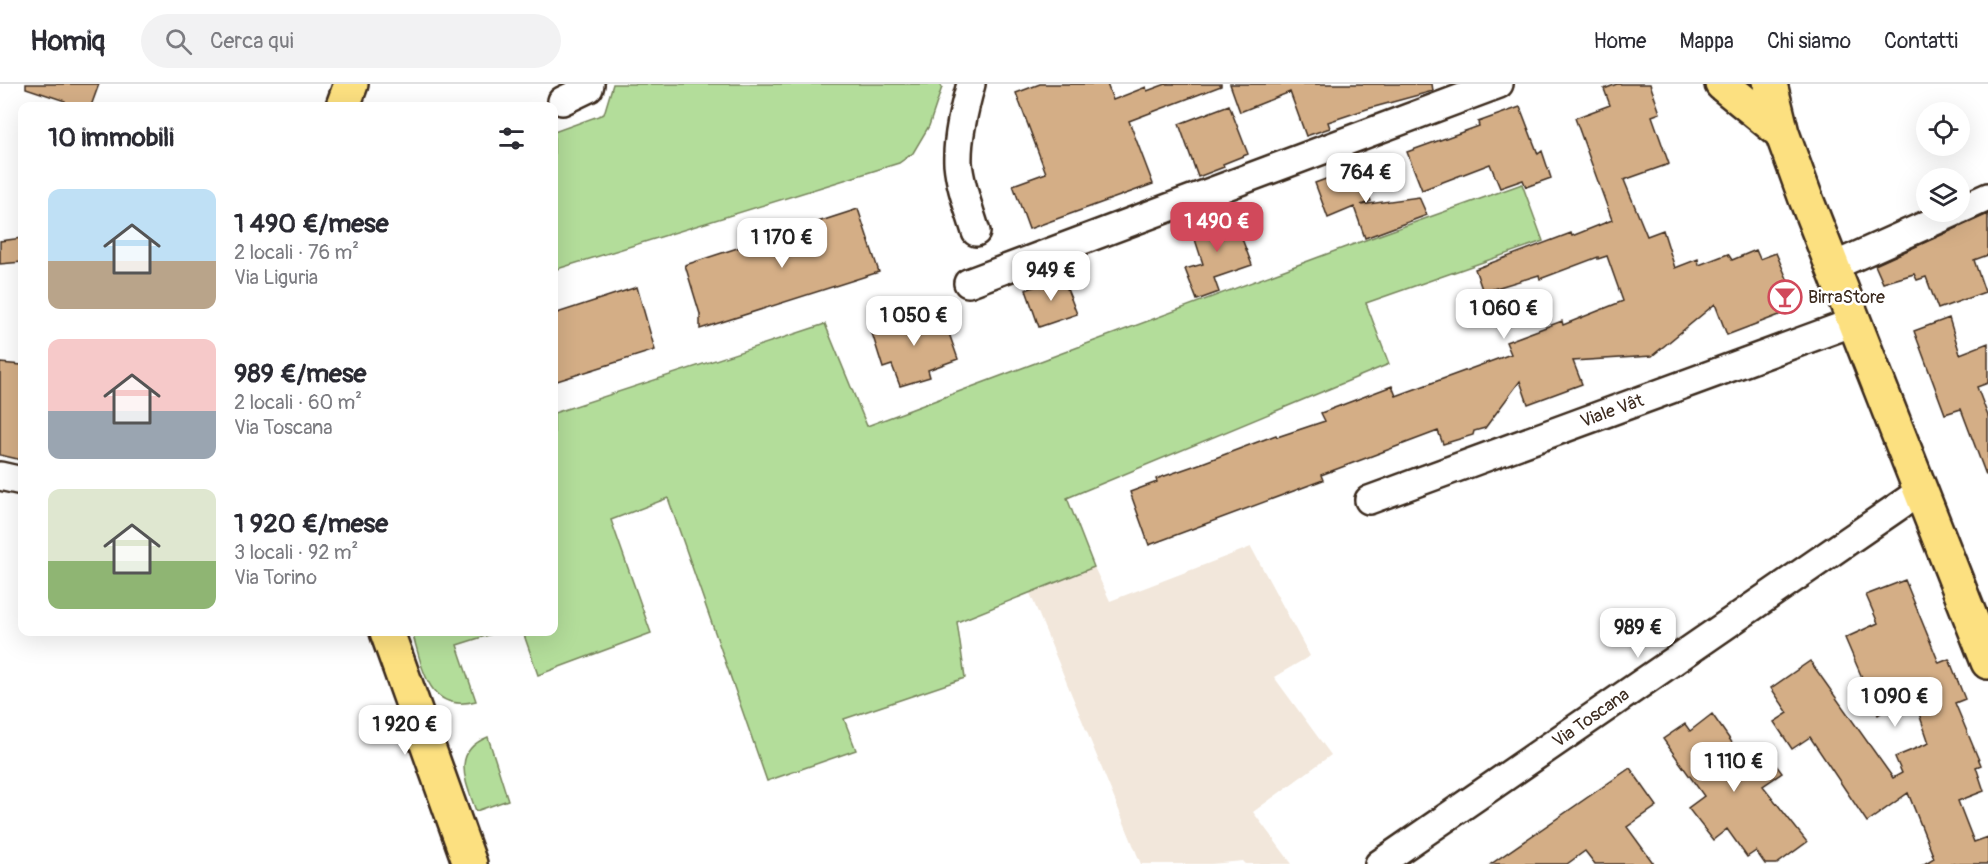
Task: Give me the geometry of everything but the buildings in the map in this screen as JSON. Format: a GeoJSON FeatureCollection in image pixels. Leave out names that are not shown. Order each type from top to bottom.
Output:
{"type":"FeatureCollection","features":[{"type":"Feature","properties":{"kind":"main road"},"geometry":{"type":"LineString","coordinates":[[344,102],[351,84]]}},
{"type":"Feature","properties":{"kind":"main road"},"geometry":{"type":"LineString","coordinates":[[1722,84],[1782,133]]}},
{"type":"Feature","properties":{"kind":"main road"},"geometry":{"type":"LineString","coordinates":[[1770,84],[1782,133],[1832,267],[1988,662]]}},
{"type":"Feature","properties":{"kind":"main road"},"geometry":{"type":"LineString","coordinates":[[388,636],[470,864]]}},
{"type":"Feature","properties":{"kind":"street"},"geometry":{"type":"LineString","coordinates":[[562,101],[589,88],[590,84]]}},
{"type":"Feature","properties":{"kind":"street"},"geometry":{"type":"LineString","coordinates":[[971,84],[961,126],[958,162],[962,185],[976,232]]}},
{"type":"Feature","properties":{"kind":"street"},"geometry":{"type":"LineString","coordinates":[[968,283],[1499,84]]}},
{"type":"Feature","properties":{"kind":"street"},"geometry":{"type":"LineString","coordinates":[[1970,205],[1988,197]]}},
{"type":"Feature","properties":{"kind":"street"},"geometry":{"type":"LineString","coordinates":[[1832,267],[1932,222]]}},
{"type":"Feature","properties":{"kind":"street","name":"Viale Vât"},"geometry":{"type":"LineString","coordinates":[[1369,500],[1854,322]]}},
{"type":"Feature","properties":{"kind":"street"},"geometry":{"type":"LineString","coordinates":[[0,476],[18,480]]}},
{"type":"Feature","properties":{"kind":"street","name":"Via Toscana"},"geometry":{"type":"LineString","coordinates":[[1379,864],[1922,490]]}},
{"type":"Feature","properties":{"kind":"shaded area"},"geometry":{"type":"Polygon","coordinates":[[[1251,547],[1310,656],[1274,677],[1331,755],[1253,812],[1292,864],[1246,864],[1243,861],[1211,864],[1141,864],[1030,593],[1094,567],[1110,601],[1251,547]]]}},
{"type":"Feature","properties":{"kind":"green space"},"geometry":{"type":"Polygon","coordinates":[[[613,84],[940,84],[942,87],[929,126],[913,153],[899,163],[558,269],[558,131],[604,114],[613,84]]]}},
{"type":"Feature","properties":{"kind":"green space"},"geometry":{"type":"Polygon","coordinates":[[[1522,184],[1543,241],[1366,303],[1389,364],[1067,498],[1094,567],[957,622],[965,678],[844,719],[856,750],[767,781],[668,498],[611,520],[651,633],[538,675],[524,636],[558,636],[558,412],[825,324],[867,426],[1343,248],[1522,184]]]}},
{"type":"Feature","properties":{"kind":"green space"},"geometry":{"type":"Polygon","coordinates":[[[413,636],[485,636],[457,645],[476,701],[460,703],[447,701],[437,694],[424,673],[413,636]]]}},
{"type":"Feature","properties":{"kind":"green space"},"geometry":{"type":"Polygon","coordinates":[[[488,737],[508,800],[476,811],[465,779],[465,759],[476,743],[488,737]]]}},
{"type":"Feature","properties":{"kind":"place","name":"BirraStore"},"geometry":{"type":"Point","coordinates":[1785,297]}}]}
